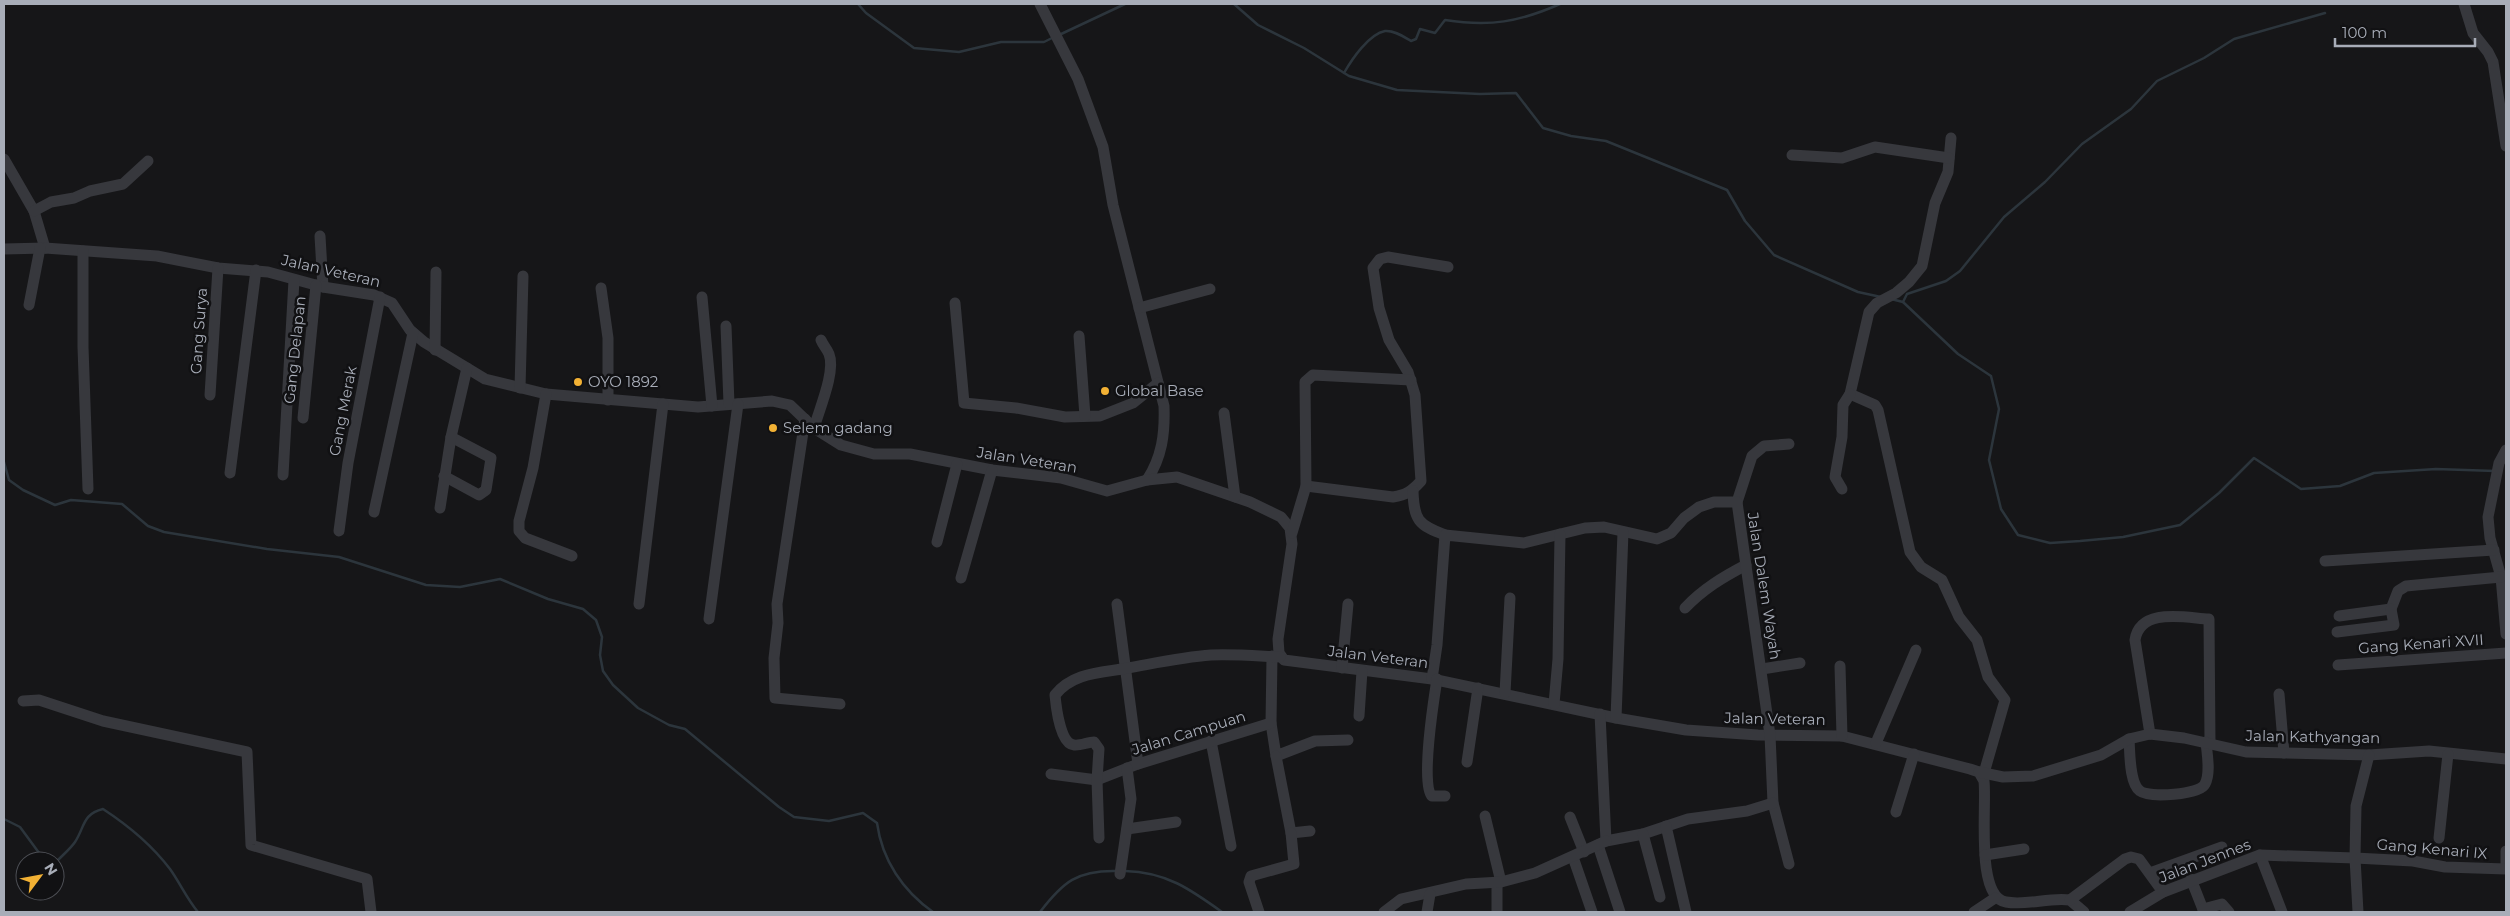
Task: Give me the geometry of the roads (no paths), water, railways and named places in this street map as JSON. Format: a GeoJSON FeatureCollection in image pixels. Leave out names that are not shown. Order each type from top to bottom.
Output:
{"type":"FeatureCollection","features":[{"type":"Feature","properties":{"kind":"street"},"geometry":{"type":"LineString","coordinates":[[1040,4],[1064,49],[1085,96],[1103,147],[1113,204],[1164,406],[1165,422],[1160,456],[1147,480]]}},
{"type":"Feature","properties":{"kind":"street"},"geometry":{"type":"LineString","coordinates":[[2464,4],[2470,27],[2492,62],[2506,146]]}},
{"type":"Feature","properties":{"kind":"street"},"geometry":{"type":"LineString","coordinates":[[1842,489],[1831,476],[1842,437],[1843,405],[1850,394],[1869,312],[1877,303],[1896,293],[1914,278],[1922,266],[1935,203],[1946,178],[1951,138]]}},
{"type":"Feature","properties":{"kind":"street"},"geometry":{"type":"LineString","coordinates":[[1792,155],[1842,158],[1875,147],[1949,158]]}},
{"type":"Feature","properties":{"kind":"street"},"geometry":{"type":"LineString","coordinates":[[4,159],[34,211],[42,248],[29,305]]}},
{"type":"Feature","properties":{"kind":"street"},"geometry":{"type":"LineString","coordinates":[[34,211],[52,202],[74,198],[90,191],[123,184],[148,161]]}},
{"type":"Feature","properties":{"kind":"street","name":"Gang Delapan"},"geometry":{"type":"LineString","coordinates":[[303,418],[319,286],[320,236]]}},
{"type":"Feature","properties":{"kind":"street","name":"Jalan Veteran"},"geometry":{"type":"LineString","coordinates":[[4,248],[42,248],[157,256],[218,268],[256,270],[319,286],[349,290],[380,297],[392,303],[414,333],[435,350],[485,379],[546,394],[691,407],[764,401],[781,402],[796,409],[814,428],[841,445],[855,450],[874,454],[910,454],[992,470],[1061,478],[1107,490],[1147,480],[1177,477],[1250,502],[1281,517],[1292,534]]}},
{"type":"Feature","properties":{"kind":"street"},"geometry":{"type":"LineString","coordinates":[[83,251],[83,348],[88,488]]}},
{"type":"Feature","properties":{"kind":"street"},"geometry":{"type":"LineString","coordinates":[[1306,486],[1393,497],[1403,496],[1413,491],[1421,481],[1421,461],[1416,425],[1416,395],[1411,380],[1389,340],[1379,308],[1372,268],[1380,259],[1388,257],[1448,267]]}},
{"type":"Feature","properties":{"kind":"street","name":"Gang Surya"},"geometry":{"type":"LineString","coordinates":[[210,395],[218,268]]}},
{"type":"Feature","properties":{"kind":"street"},"geometry":{"type":"LineString","coordinates":[[230,473],[256,270]]}},
{"type":"Feature","properties":{"kind":"street"},"geometry":{"type":"LineString","coordinates":[[435,350],[436,272]]}},
{"type":"Feature","properties":{"kind":"street"},"geometry":{"type":"LineString","coordinates":[[520,388],[523,276]]}},
{"type":"Feature","properties":{"kind":"street"},"geometry":{"type":"LineString","coordinates":[[283,475],[294,280]]}},
{"type":"Feature","properties":{"kind":"street"},"geometry":{"type":"LineString","coordinates":[[601,288],[608,338],[608,400]]}},
{"type":"Feature","properties":{"kind":"street"},"geometry":{"type":"LineString","coordinates":[[1139,308],[1210,290]]}},
{"type":"Feature","properties":{"kind":"street","name":"Gang Merak"},"geometry":{"type":"LineString","coordinates":[[339,531],[348,463],[380,297]]}},
{"type":"Feature","properties":{"kind":"street"},"geometry":{"type":"LineString","coordinates":[[702,297],[712,406]]}},
{"type":"Feature","properties":{"kind":"street"},"geometry":{"type":"LineString","coordinates":[[955,303],[964,403],[1016,408],[1065,417],[1100,416],[1133,403],[1158,383]]}},
{"type":"Feature","properties":{"kind":"street"},"geometry":{"type":"LineString","coordinates":[[709,619],[734,404],[726,326]]}},
{"type":"Feature","properties":{"kind":"street"},"geometry":{"type":"LineString","coordinates":[[374,512],[414,333]]}},
{"type":"Feature","properties":{"kind":"street"},"geometry":{"type":"LineString","coordinates":[[1079,336],[1085,416]]}},
{"type":"Feature","properties":{"kind":"street"},"geometry":{"type":"LineString","coordinates":[[814,428],[827,386],[831,363],[829,354],[821,340]]}},
{"type":"Feature","properties":{"kind":"street"},"geometry":{"type":"LineString","coordinates":[[440,508],[451,436],[467,368]]}},
{"type":"Feature","properties":{"kind":"street"},"geometry":{"type":"LineString","coordinates":[[1259,912],[1249,882],[1251,876],[1294,864],[1291,833],[1271,723],[1279,622],[1292,534],[1306,486],[1305,382],[1313,375],[1411,380]]}},
{"type":"Feature","properties":{"kind":"street"},"geometry":{"type":"LineString","coordinates":[[546,394],[533,468],[519,521],[519,531],[525,538],[572,556]]}},
{"type":"Feature","properties":{"kind":"street"},"geometry":{"type":"LineString","coordinates":[[1850,394],[1875,405],[1878,410],[1910,552],[1922,567],[1942,580],[1959,617],[1977,640],[1988,677],[2005,700],[1982,772],[1985,788],[1985,855],[1990,889],[1995,898],[2004,902],[2017,903],[2070,900],[2125,859],[2131,857],[2139,859],[2163,892]]}},
{"type":"Feature","properties":{"kind":"street"},"geometry":{"type":"LineString","coordinates":[[639,604],[663,404]]}},
{"type":"Feature","properties":{"kind":"street"},"geometry":{"type":"LineString","coordinates":[[1224,413],[1235,497]]}},
{"type":"Feature","properties":{"kind":"street"},"geometry":{"type":"LineString","coordinates":[[804,419],[777,604],[778,624],[771,697],[840,704]]}},
{"type":"Feature","properties":{"kind":"street"},"geometry":{"type":"LineString","coordinates":[[444,476],[478,495],[486,490],[491,458],[451,436]]}},
{"type":"Feature","properties":{"kind":"street"},"geometry":{"type":"LineString","coordinates":[[1736,502],[1752,456],[1764,446],[1789,444]]}},
{"type":"Feature","properties":{"kind":"street"},"geometry":{"type":"LineString","coordinates":[[2506,450],[2499,463],[2488,517],[2494,550],[2503,574],[2506,634]]}},
{"type":"Feature","properties":{"kind":"street"},"geometry":{"type":"LineString","coordinates":[[1160,456],[1168,470],[1177,477]]}},
{"type":"Feature","properties":{"kind":"street"},"geometry":{"type":"LineString","coordinates":[[937,542],[957,464]]}},
{"type":"Feature","properties":{"kind":"street"},"geometry":{"type":"LineString","coordinates":[[961,578],[992,470]]}},
{"type":"Feature","properties":{"kind":"street"},"geometry":{"type":"LineString","coordinates":[[1413,491],[1414,511],[1419,521],[1427,528],[1445,536],[1435,682],[1428,750],[1428,790],[1432,796],[1445,796]]}},
{"type":"Feature","properties":{"kind":"street","name":"Jalan Dalem Wayah"},"geometry":{"type":"LineString","coordinates":[[1445,536],[1524,543],[1585,528],[1604,527],[1658,539],[1670,532],[1699,507],[1714,502],[1736,502],[1762,668],[1770,735],[1773,803],[1789,864]]}},
{"type":"Feature","properties":{"kind":"street"},"geometry":{"type":"LineString","coordinates":[[1616,718],[1623,532]]}},
{"type":"Feature","properties":{"kind":"street"},"geometry":{"type":"LineString","coordinates":[[1554,704],[1558,658],[1560,534]]}},
{"type":"Feature","properties":{"kind":"street"},"geometry":{"type":"LineString","coordinates":[[2325,560],[2494,550]]}},
{"type":"Feature","properties":{"kind":"street"},"geometry":{"type":"LineString","coordinates":[[1685,608],[1698,594],[1714,582],[1746,565]]}},
{"type":"Feature","properties":{"kind":"street"},"geometry":{"type":"LineString","coordinates":[[2337,632],[2394,625],[2391,609],[2398,591],[2406,586],[2503,574]]}},
{"type":"Feature","properties":{"kind":"street"},"geometry":{"type":"LineString","coordinates":[[1505,693],[1510,598]]}},
{"type":"Feature","properties":{"kind":"street"},"geometry":{"type":"LineString","coordinates":[[1117,604],[1126,668],[1132,766],[1131,798],[1120,874]]}},
{"type":"Feature","properties":{"kind":"street"},"geometry":{"type":"LineString","coordinates":[[1342,668],[1348,604]]}},
{"type":"Feature","properties":{"kind":"street"},"geometry":{"type":"LineString","coordinates":[[2339,616],[2391,609]]}},
{"type":"Feature","properties":{"kind":"street"},"geometry":{"type":"LineString","coordinates":[[2129,740],[2131,768],[2139,791],[2146,794],[2181,794],[2203,788],[2208,774],[2209,618],[2163,617],[2148,620],[2136,632],[2135,640],[2150,734]]}},
{"type":"Feature","properties":{"kind":"street"},"geometry":{"type":"LineString","coordinates":[[1876,744],[1916,650]]}},
{"type":"Feature","properties":{"kind":"street","name":"Gang Kenari XVII"},"geometry":{"type":"LineString","coordinates":[[2338,665],[2506,653]]}},
{"type":"Feature","properties":{"kind":"street","name":"Jalan Veteran"},"geometry":{"type":"LineString","coordinates":[[1097,780],[1099,749],[1094,742],[1076,746],[1069,744],[1065,738],[1058,719],[1055,695],[1061,688],[1091,672],[1126,668],[1172,659],[1214,655],[1276,656],[1287,661],[1478,688],[1616,718],[1686,730],[1770,735],[1842,736],[1982,772]]}},
{"type":"Feature","properties":{"kind":"street"},"geometry":{"type":"LineString","coordinates":[[1762,668],[1800,663]]}},
{"type":"Feature","properties":{"kind":"street"},"geometry":{"type":"LineString","coordinates":[[1840,666],[1842,736]]}},
{"type":"Feature","properties":{"kind":"street"},"geometry":{"type":"LineString","coordinates":[[1359,716],[1362,671]]}},
{"type":"Feature","properties":{"kind":"street"},"geometry":{"type":"LineString","coordinates":[[1467,762],[1478,688]]}},
{"type":"Feature","properties":{"kind":"street"},"geometry":{"type":"LineString","coordinates":[[2279,694],[2284,753]]}},
{"type":"Feature","properties":{"kind":"street"},"geometry":{"type":"LineString","coordinates":[[23,701],[40,700],[103,722],[246,752],[251,845],[367,879],[371,912]]}},
{"type":"Feature","properties":{"kind":"street"},"geometry":{"type":"LineString","coordinates":[[1600,714],[1602,843],[1620,912]]}},
{"type":"Feature","properties":{"kind":"street","name":"Jalan Campuan"},"geometry":{"type":"LineString","coordinates":[[1051,774],[1097,780],[1132,766],[1271,723]]}},
{"type":"Feature","properties":{"kind":"street","name":"Jalan Kathyangan"},"geometry":{"type":"LineString","coordinates":[[1982,772],[2004,777],[2033,776],[2101,755],[2129,740],[2150,734],[2208,742],[2242,751],[2369,755],[2412,751],[2506,759]]}},
{"type":"Feature","properties":{"kind":"street"},"geometry":{"type":"LineString","coordinates":[[1276,756],[1296,750],[1315,741],[1348,740]]}},
{"type":"Feature","properties":{"kind":"street"},"geometry":{"type":"LineString","coordinates":[[1212,741],[1231,846]]}},
{"type":"Feature","properties":{"kind":"street"},"geometry":{"type":"LineString","coordinates":[[1896,812],[1914,754]]}},
{"type":"Feature","properties":{"kind":"street"},"geometry":{"type":"LineString","coordinates":[[2439,838],[2448,754]]}},
{"type":"Feature","properties":{"kind":"street"},"geometry":{"type":"LineString","coordinates":[[2358,912],[2355,858],[2356,806],[2369,755]]}},
{"type":"Feature","properties":{"kind":"street"},"geometry":{"type":"LineString","coordinates":[[1097,780],[1099,838]]}},
{"type":"Feature","properties":{"kind":"street"},"geometry":{"type":"LineString","coordinates":[[1384,912],[1401,899],[1430,894],[1466,884],[1499,882],[1535,873],[1602,843],[1644,834],[1688,819],[1747,811],[1773,803]]}},
{"type":"Feature","properties":{"kind":"street"},"geometry":{"type":"LineString","coordinates":[[1485,816],[1499,882],[1497,912]]}},
{"type":"Feature","properties":{"kind":"street"},"geometry":{"type":"LineString","coordinates":[[1570,817],[1592,912]]}},
{"type":"Feature","properties":{"kind":"street"},"geometry":{"type":"LineString","coordinates":[[1126,829],[1176,822]]}},
{"type":"Feature","properties":{"kind":"street"},"geometry":{"type":"LineString","coordinates":[[1666,826],[1686,912]]}},
{"type":"Feature","properties":{"kind":"street"},"geometry":{"type":"LineString","coordinates":[[1291,833],[1310,830]]}},
{"type":"Feature","properties":{"kind":"street"},"geometry":{"type":"LineString","coordinates":[[1644,834],[1660,897]]}},
{"type":"Feature","properties":{"kind":"street"},"geometry":{"type":"LineString","coordinates":[[2150,873],[2222,847]]}},
{"type":"Feature","properties":{"kind":"street"},"geometry":{"type":"LineString","coordinates":[[1985,855],[2024,849]]}},
{"type":"Feature","properties":{"kind":"street"},"geometry":{"type":"LineString","coordinates":[[2506,851],[2506,866]]}},
{"type":"Feature","properties":{"kind":"street"},"geometry":{"type":"LineString","coordinates":[[2260,855],[2282,912]]}},
{"type":"Feature","properties":{"kind":"street","name":"Jalan Jennes"},"geometry":{"type":"LineString","coordinates":[[2130,912],[2163,892],[2191,879],[2260,855],[2355,858]]}},
{"type":"Feature","properties":{"kind":"street","name":"Gang Kenari IX"},"geometry":{"type":"LineString","coordinates":[[2355,858],[2413,861],[2445,867],[2506,870]]}},
{"type":"Feature","properties":{"kind":"street"},"geometry":{"type":"LineString","coordinates":[[2191,879],[2204,910],[2222,904],[2229,912]]}},
{"type":"Feature","properties":{"kind":"street"},"geometry":{"type":"LineString","coordinates":[[1427,912],[1430,894]]}},
{"type":"Feature","properties":{"kind":"street"},"geometry":{"type":"LineString","coordinates":[[1974,912],[1995,898]]}},
{"type":"Feature","properties":{"kind":"street"},"geometry":{"type":"LineString","coordinates":[[2070,900],[2084,912]]}},
{"type":"Feature","properties":{"kind":"waterway"},"geometry":{"type":"LineString","coordinates":[[858,4],[866,13],[914,48],[959,52],[1001,42],[1044,42],[1054,37]]}},
{"type":"Feature","properties":{"kind":"waterway"},"geometry":{"type":"LineString","coordinates":[[1059,35],[1125,4]]}},
{"type":"Feature","properties":{"kind":"waterway"},"geometry":{"type":"LineString","coordinates":[[1234,4],[1258,25],[1304,48],[1349,76],[1397,90],[1480,94],[1516,93],[1543,128],[1571,136],[1606,141],[1727,190],[1745,221],[1774,255],[1858,292],[1881,297]]}},
{"type":"Feature","properties":{"kind":"waterway"},"geometry":{"type":"LineString","coordinates":[[1344,73],[1356,54],[1367,42],[1385,31],[1395,33],[1411,41],[1416,39],[1420,29],[1435,33],[1445,20],[1490,23],[1517,19],[1560,4]]}},
{"type":"Feature","properties":{"kind":"waterway"},"geometry":{"type":"LineString","coordinates":[[1903,302],[1907,294],[1946,281],[1960,271],[2004,217],[2045,182],[2082,144],[2131,109],[2157,81],[2204,58],[2234,39],[2325,13]]}},
{"type":"Feature","properties":{"kind":"waterway"},"geometry":{"type":"LineString","coordinates":[[1891,299],[1903,302],[1958,354],[1991,376],[1999,409],[1989,460],[2001,509],[2018,535],[2050,543],[2123,537],[2180,525],[2219,493],[2254,458],[2301,489],[2340,486],[2374,473],[2436,469],[2495,471]]}},
{"type":"Feature","properties":{"kind":"waterway"},"geometry":{"type":"LineString","coordinates":[[4,462],[9,480],[23,490],[55,505],[71,500],[122,504],[148,526],[164,532],[267,549],[339,557],[426,585],[460,587],[500,579],[548,599],[583,609],[596,620],[602,637],[600,655],[603,671],[613,685],[638,708],[669,725],[685,729],[779,807],[794,817],[829,821],[863,813],[877,823],[889,862],[903,884],[922,904],[933,912]]}},
{"type":"Feature","properties":{"kind":"waterway"},"geometry":{"type":"LineString","coordinates":[[4,819],[20,827],[45,861],[58,860],[75,842],[91,814],[103,809],[131,829],[155,851],[170,869],[198,912]]}},
{"type":"Feature","properties":{"kind":"waterway"},"geometry":{"type":"LineString","coordinates":[[1040,912],[1056,893],[1072,880],[1091,873],[1117,871]]}},
{"type":"Feature","properties":{"kind":"waterway"},"geometry":{"type":"LineString","coordinates":[[1125,871],[1140,872],[1177,883],[1222,912]]}},
{"type":"Feature","properties":{"kind":"place","name":"OYO 1892"},"geometry":{"type":"Point","coordinates":[578,382]}},
{"type":"Feature","properties":{"kind":"place","name":"Global Base"},"geometry":{"type":"Point","coordinates":[1105,391]}},
{"type":"Feature","properties":{"kind":"place","name":"Selem gadang"},"geometry":{"type":"Point","coordinates":[773,428]}}]}
